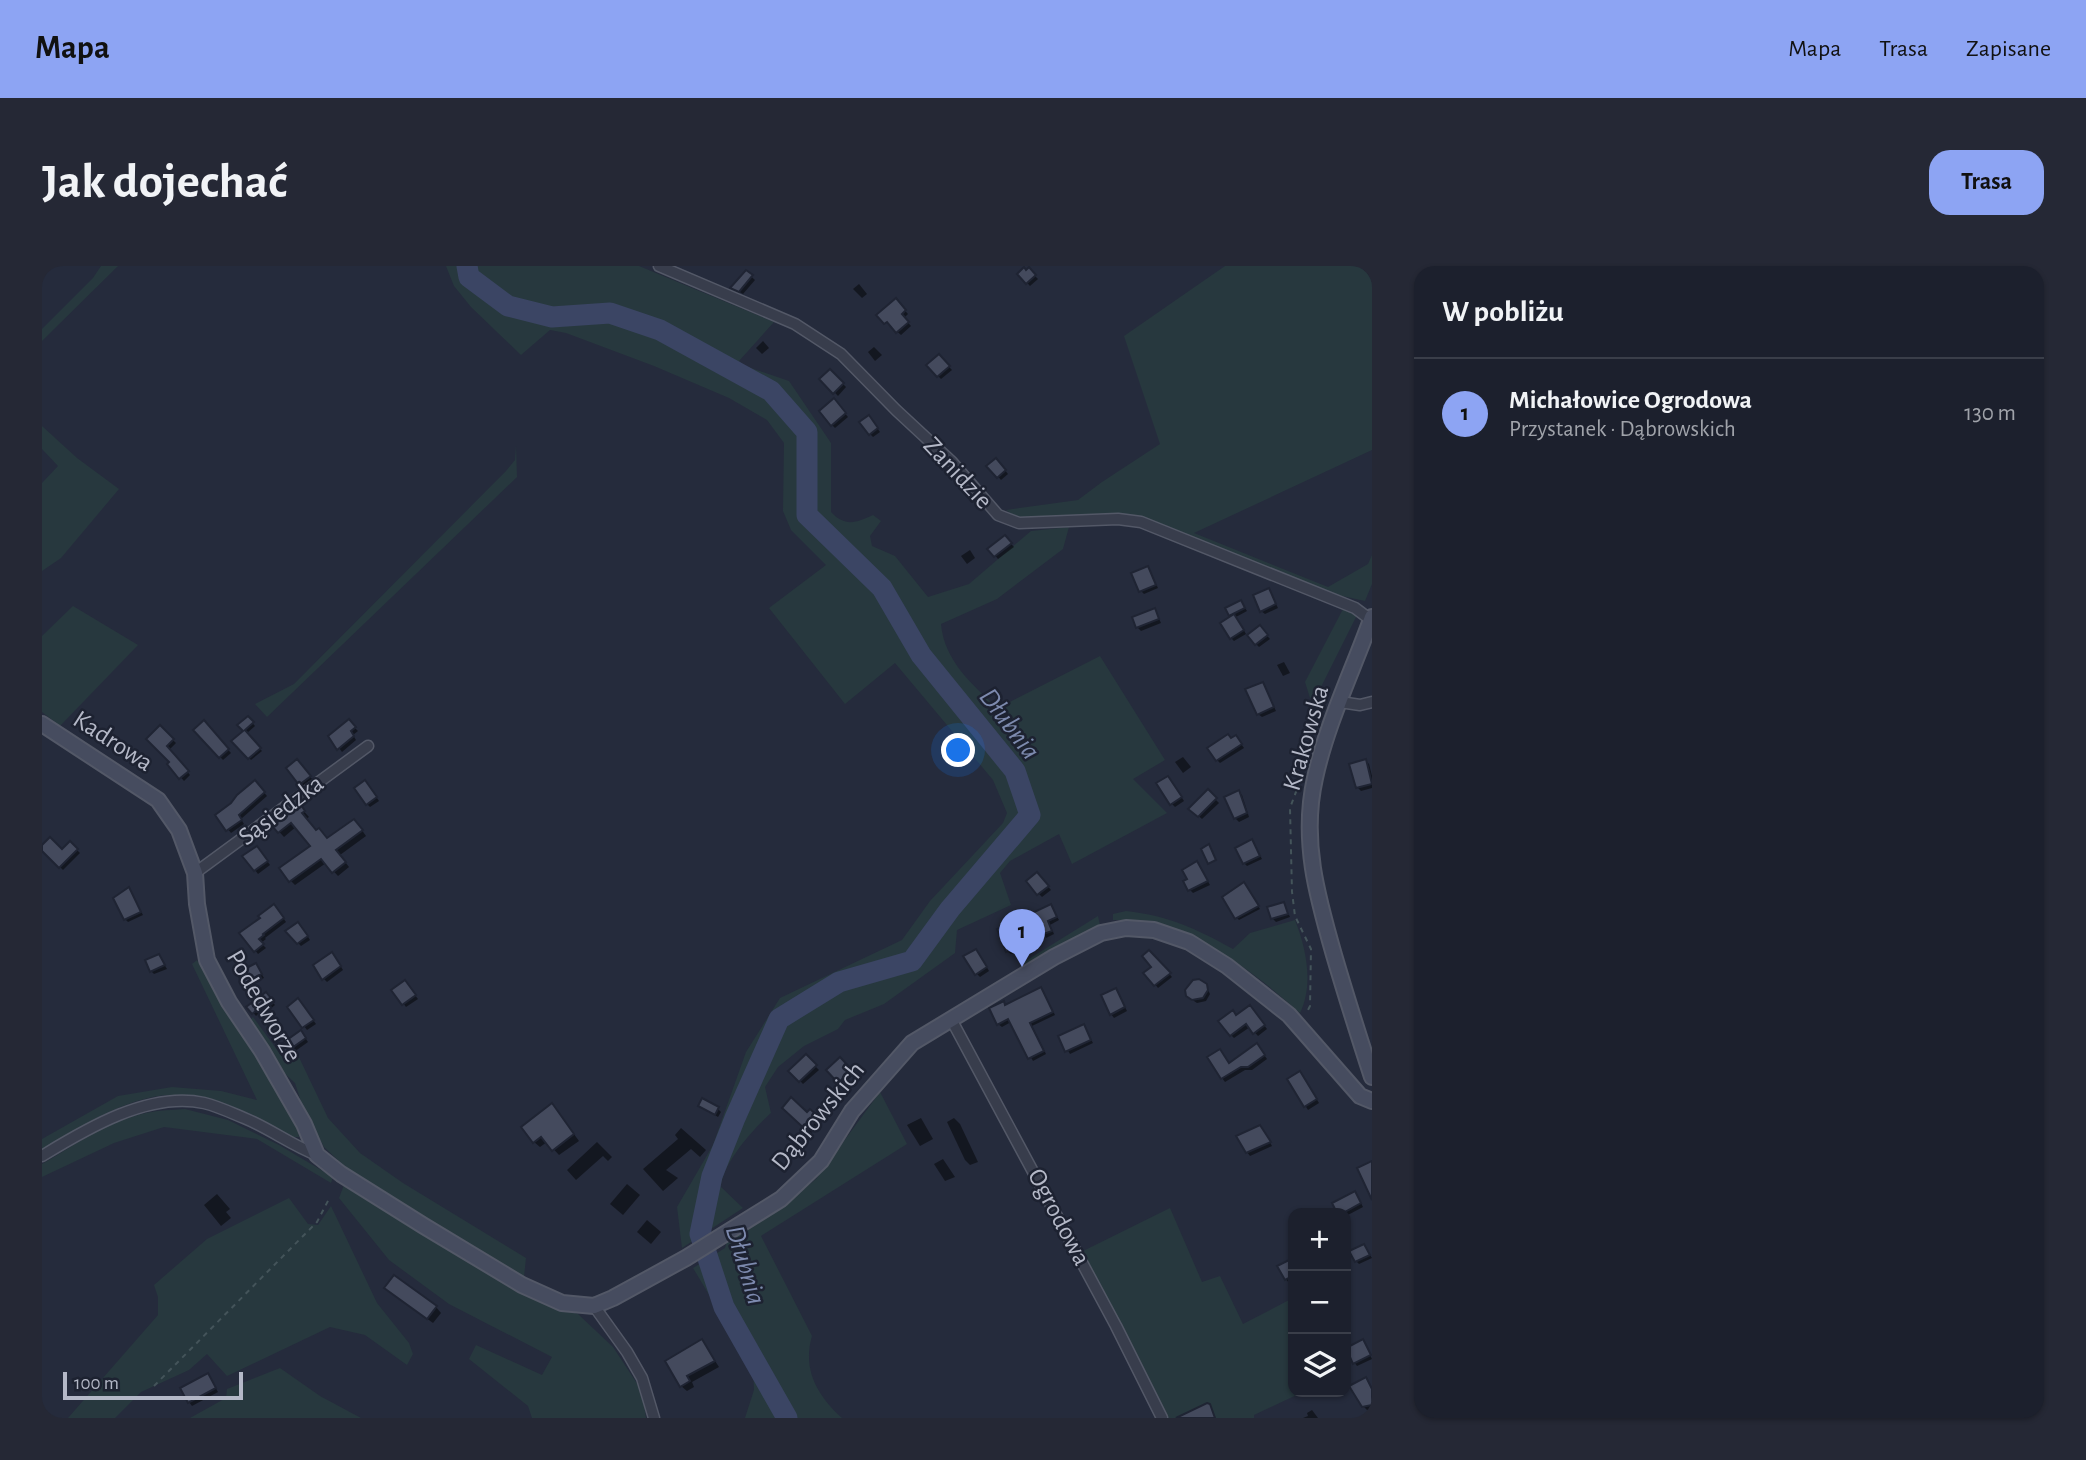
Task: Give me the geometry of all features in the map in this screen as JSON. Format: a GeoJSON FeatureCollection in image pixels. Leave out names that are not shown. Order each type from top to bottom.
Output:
{"type":"FeatureCollection","features":[{"type":"Feature","properties":{"kind":"street","name":"Zanidzie"},"geometry":{"type":"LineString","coordinates":[[659,266],[795,324],[841,354],[952,462],[998,515],[1019,523],[1118,519],[1141,522],[1355,608],[1372,618]]}},
{"type":"Feature","properties":{"kind":"street","name":"Krakowska"},"geometry":{"type":"LineString","coordinates":[[1372,618],[1369,636],[1339,702],[1315,778],[1309,827],[1313,875],[1342,982],[1372,1077]]}},
{"type":"Feature","properties":{"kind":"street"},"geometry":{"type":"LineString","coordinates":[[1339,702],[1360,705],[1372,702]]}},
{"type":"Feature","properties":{"kind":"street","name":"Kadrowa"},"geometry":{"type":"LineString","coordinates":[[42,724],[158,800]]}},
{"type":"Feature","properties":{"kind":"street","name":"Sąsiedzka"},"geometry":{"type":"LineString","coordinates":[[195,873],[368,746]]}},
{"type":"Feature","properties":{"kind":"street","name":"Podedworze"},"geometry":{"type":"LineString","coordinates":[[158,800],[179,830],[195,873],[197,904],[207,960],[229,1002],[262,1051],[304,1124],[317,1155]]}},
{"type":"Feature","properties":{"kind":"street","name":"Dąbrowskich"},"geometry":{"type":"LineString","coordinates":[[594,1306],[686,1258],[782,1199],[821,1161],[852,1111],[912,1043],[1054,957],[1101,933],[1126,928],[1154,930],[1189,942],[1264,994],[1297,1024],[1360,1096],[1372,1101]]}},
{"type":"Feature","properties":{"kind":"street","name":"Ogrodowa"},"geometry":{"type":"LineString","coordinates":[[951,1019],[1097,1289],[1162,1418]]}},
{"type":"Feature","properties":{"kind":"street"},"geometry":{"type":"LineString","coordinates":[[42,1156],[107,1119],[139,1108],[170,1102],[203,1102],[247,1119],[291,1145],[317,1155],[341,1174],[522,1285],[562,1303],[594,1306],[642,1378],[654,1418]]}},
{"type":"Feature","properties":{"kind":"path"},"geometry":{"type":"LineString","coordinates":[[1297,1024],[1310,1006],[1312,964],[1311,949],[1295,916],[1290,808],[1299,782],[1315,778]]}},
{"type":"Feature","properties":{"kind":"path"},"geometry":{"type":"LineString","coordinates":[[154,1386],[317,1222],[330,1197]]}},
{"type":"Feature","properties":{"kind":"shaded area"},"geometry":{"type":"Polygon","coordinates":[[[101,266],[118,266],[42,341],[42,329],[93,278],[101,266]]]}},
{"type":"Feature","properties":{"kind":"shaded area"},"geometry":{"type":"Polygon","coordinates":[[[446,266],[639,266],[774,322],[739,361],[745,366],[789,381],[831,443],[831,512],[846,522],[856,522],[873,515],[881,521],[870,536],[872,546],[895,556],[928,597],[969,584],[1031,531],[1069,527],[1063,549],[997,599],[941,624],[943,637],[953,660],[969,681],[998,708],[1100,656],[1165,760],[1133,779],[1167,813],[1072,864],[1059,834],[1010,861],[1000,873],[1011,905],[957,930],[955,953],[884,1004],[845,1020],[838,1029],[804,1046],[778,1067],[765,1087],[771,1113],[740,1147],[723,1178],[721,1187],[743,1208],[682,1248],[677,1207],[713,1145],[746,1052],[780,998],[902,940],[930,901],[1003,823],[1007,813],[993,780],[895,663],[845,704],[769,608],[826,565],[791,530],[783,511],[784,443],[767,420],[729,398],[566,333],[550,330],[521,355],[471,307],[454,286],[446,266]]]}},
{"type":"Feature","properties":{"kind":"shaded area"},"geometry":{"type":"Polygon","coordinates":[[[1225,266],[1372,266],[1372,450],[1194,533],[1328,587],[1368,564],[1372,555],[1372,584],[1365,601],[1319,591],[1164,525],[1134,515],[1021,521],[1006,510],[1078,500],[1160,444],[1124,336],[1225,266]]]}},
{"type":"Feature","properties":{"kind":"shaded area"},"geometry":{"type":"Polygon","coordinates":[[[42,426],[77,458],[119,489],[61,558],[42,571],[42,483],[58,466],[42,449],[42,426]]]}},
{"type":"Feature","properties":{"kind":"shaded area"},"geometry":{"type":"Polygon","coordinates":[[[516,445],[517,477],[267,717],[255,704],[294,684],[506,471],[515,460],[516,445]]]}},
{"type":"Feature","properties":{"kind":"shaded area"},"geometry":{"type":"Polygon","coordinates":[[[73,606],[138,645],[60,726],[42,712],[42,636],[73,606]]]}},
{"type":"Feature","properties":{"kind":"shaded area"},"geometry":{"type":"Polygon","coordinates":[[[1343,609],[1357,615],[1317,695],[1310,698],[1305,682],[1343,609]]]}},
{"type":"Feature","properties":{"kind":"shaded area"},"geometry":{"type":"Polygon","coordinates":[[[1126,911],[1181,924],[1233,949],[1250,933],[1295,920],[1307,966],[1307,990],[1300,1013],[1237,963],[1191,937],[1140,922],[1113,920],[1113,914],[1126,911]]]}},
{"type":"Feature","properties":{"kind":"shaded area"},"geometry":{"type":"Polygon","coordinates":[[[1098,916],[1100,925],[1026,965],[1024,962],[1098,916]]]}},
{"type":"Feature","properties":{"kind":"shaded area"},"geometry":{"type":"Polygon","coordinates":[[[197,960],[286,1105],[299,1137],[290,1137],[255,1116],[226,1104],[198,1097],[170,1095],[120,1107],[42,1150],[42,1139],[118,1096],[172,1087],[221,1091],[257,1100],[192,964],[197,960]]]}},
{"type":"Feature","properties":{"kind":"shaded area"},"geometry":{"type":"Polygon","coordinates":[[[253,1017],[283,1058],[296,1051],[328,1118],[360,1153],[403,1183],[526,1258],[524,1277],[355,1175],[324,1147],[303,1108],[295,1083],[281,1070],[250,1020],[253,1017]]]}},
{"type":"Feature","properties":{"kind":"shaded area"},"geometry":{"type":"Polygon","coordinates":[[[880,1092],[907,1144],[761,1236],[812,1336],[809,1360],[814,1382],[826,1401],[842,1418],[745,1418],[754,1390],[753,1368],[693,1268],[725,1248],[727,1241],[783,1206],[816,1179],[880,1092]]]}},
{"type":"Feature","properties":{"kind":"shaded area"},"geometry":{"type":"Polygon","coordinates":[[[185,1109],[228,1120],[279,1145],[333,1177],[331,1183],[257,1139],[164,1127],[114,1143],[42,1177],[42,1164],[105,1128],[146,1113],[185,1109]]]}},
{"type":"Feature","properties":{"kind":"shaded area"},"geometry":{"type":"Polygon","coordinates":[[[344,1185],[526,1296],[578,1314],[613,1347],[642,1391],[646,1418],[532,1418],[528,1406],[469,1359],[476,1345],[542,1375],[552,1357],[449,1304],[389,1260],[339,1198],[344,1185]]]}},
{"type":"Feature","properties":{"kind":"shaded area"},"geometry":{"type":"Polygon","coordinates":[[[289,1198],[308,1224],[318,1225],[331,1206],[377,1303],[409,1343],[413,1354],[407,1365],[365,1335],[330,1327],[227,1376],[207,1354],[189,1370],[141,1392],[115,1418],[68,1418],[158,1315],[158,1297],[154,1285],[207,1239],[289,1198]]]}},
{"type":"Feature","properties":{"kind":"shaded area"},"geometry":{"type":"Polygon","coordinates":[[[1170,1208],[1202,1282],[1220,1276],[1243,1324],[1288,1301],[1288,1397],[1292,1397],[1254,1415],[1254,1418],[1167,1418],[1081,1252],[1170,1208]]]}},
{"type":"Feature","properties":{"kind":"shaded area"},"geometry":{"type":"Polygon","coordinates":[[[280,1368],[320,1396],[361,1418],[190,1418],[226,1398],[227,1389],[280,1368]]]}},
{"type":"Feature","properties":{"kind":"building"},"geometry":{"type":"Polygon","coordinates":[[[1024,267],[1026,270],[1029,267],[1036,275],[1026,284],[1017,274],[1024,267]]]}},
{"type":"Feature","properties":{"kind":"building"},"geometry":{"type":"Polygon","coordinates":[[[746,270],[753,275],[739,292],[730,288],[746,270]]]}},
{"type":"Feature","properties":{"kind":"building"},"geometry":{"type":"Polygon","coordinates":[[[896,298],[906,310],[902,314],[909,322],[896,333],[887,322],[884,324],[876,315],[896,298]]]}},
{"type":"Feature","properties":{"kind":"building"},"geometry":{"type":"Polygon","coordinates":[[[939,354],[950,366],[937,377],[926,365],[939,354]]]}},
{"type":"Feature","properties":{"kind":"building"},"geometry":{"type":"Polygon","coordinates":[[[830,369],[844,383],[833,394],[819,379],[830,369]]]}},
{"type":"Feature","properties":{"kind":"building"},"geometry":{"type":"Polygon","coordinates":[[[834,398],[846,413],[831,426],[819,411],[834,398]]]}},
{"type":"Feature","properties":{"kind":"building"},"geometry":{"type":"Polygon","coordinates":[[[869,415],[878,428],[869,435],[859,422],[869,415]]]}},
{"type":"Feature","properties":{"kind":"building"},"geometry":{"type":"Polygon","coordinates":[[[996,458],[1006,470],[997,478],[986,466],[996,458]]]}},
{"type":"Feature","properties":{"kind":"building"},"geometry":{"type":"Polygon","coordinates":[[[1005,535],[1012,543],[994,557],[987,549],[1005,535]]]}},
{"type":"Feature","properties":{"kind":"building"},"geometry":{"type":"Polygon","coordinates":[[[1148,566],[1156,585],[1139,592],[1131,573],[1148,566]]]}},
{"type":"Feature","properties":{"kind":"building"},"geometry":{"type":"Polygon","coordinates":[[[1269,588],[1276,604],[1260,612],[1253,595],[1269,588]]]}},
{"type":"Feature","properties":{"kind":"building"},"geometry":{"type":"Polygon","coordinates":[[[1241,600],[1245,608],[1229,616],[1225,608],[1241,600]]]}},
{"type":"Feature","properties":{"kind":"building"},"geometry":{"type":"Polygon","coordinates":[[[1155,608],[1159,619],[1136,628],[1132,617],[1155,608]]]}},
{"type":"Feature","properties":{"kind":"building"},"geometry":{"type":"Polygon","coordinates":[[[1234,614],[1244,630],[1230,639],[1220,623],[1234,614]]]}},
{"type":"Feature","properties":{"kind":"building"},"geometry":{"type":"Polygon","coordinates":[[[1260,625],[1268,635],[1255,645],[1247,635],[1260,625]]]}},
{"type":"Feature","properties":{"kind":"building"},"geometry":{"type":"Polygon","coordinates":[[[1263,682],[1274,707],[1257,715],[1245,689],[1263,682]]]}},
{"type":"Feature","properties":{"kind":"building"},"geometry":{"type":"Polygon","coordinates":[[[248,716],[254,722],[245,730],[261,748],[248,759],[231,741],[243,731],[237,725],[248,716]]]}},
{"type":"Feature","properties":{"kind":"building"},"geometry":{"type":"Polygon","coordinates":[[[349,719],[356,727],[351,731],[354,736],[337,750],[328,736],[349,719]]]}},
{"type":"Feature","properties":{"kind":"building"},"geometry":{"type":"Polygon","coordinates":[[[204,720],[229,749],[219,758],[193,730],[204,720]]]}},
{"type":"Feature","properties":{"kind":"building"},"geometry":{"type":"Polygon","coordinates":[[[160,725],[174,739],[167,746],[189,771],[179,779],[167,764],[169,762],[146,739],[160,725]]]}},
{"type":"Feature","properties":{"kind":"building"},"geometry":{"type":"Polygon","coordinates":[[[1228,734],[1231,738],[1236,735],[1242,744],[1216,761],[1207,748],[1228,734]]]}},
{"type":"Feature","properties":{"kind":"building"},"geometry":{"type":"Polygon","coordinates":[[[297,759],[311,776],[299,785],[286,768],[297,759]]]}},
{"type":"Feature","properties":{"kind":"building"},"geometry":{"type":"Polygon","coordinates":[[[1366,759],[1372,784],[1356,788],[1349,764],[1366,759]]]}},
{"type":"Feature","properties":{"kind":"building"},"geometry":{"type":"Polygon","coordinates":[[[1168,776],[1182,797],[1170,805],[1156,783],[1168,776]]]}},
{"type":"Feature","properties":{"kind":"building"},"geometry":{"type":"Polygon","coordinates":[[[255,780],[265,792],[239,815],[242,820],[226,831],[215,815],[255,780]]]}},
{"type":"Feature","properties":{"kind":"building"},"geometry":{"type":"Polygon","coordinates":[[[365,780],[377,797],[366,805],[354,788],[365,780]]]}},
{"type":"Feature","properties":{"kind":"building"},"geometry":{"type":"Polygon","coordinates":[[[1208,789],[1217,798],[1198,817],[1188,809],[1208,789]]]}},
{"type":"Feature","properties":{"kind":"building"},"geometry":{"type":"Polygon","coordinates":[[[1239,790],[1247,813],[1234,819],[1224,797],[1239,790]]]}},
{"type":"Feature","properties":{"kind":"building"},"geometry":{"type":"Polygon","coordinates":[[[301,805],[305,811],[302,813],[316,830],[319,828],[327,838],[354,819],[363,830],[336,850],[346,862],[332,873],[321,859],[289,882],[279,868],[310,846],[291,823],[278,833],[272,826],[301,805]]]}},
{"type":"Feature","properties":{"kind":"building"},"geometry":{"type":"Polygon","coordinates":[[[50,837],[62,849],[70,841],[78,849],[59,868],[42,851],[42,845],[50,837]]]}},
{"type":"Feature","properties":{"kind":"building"},"geometry":{"type":"Polygon","coordinates":[[[1252,839],[1260,856],[1243,864],[1235,848],[1252,839]]]}},
{"type":"Feature","properties":{"kind":"building"},"geometry":{"type":"Polygon","coordinates":[[[1209,844],[1216,860],[1208,864],[1201,849],[1209,844]]]}},
{"type":"Feature","properties":{"kind":"building"},"geometry":{"type":"Polygon","coordinates":[[[257,846],[268,861],[254,871],[242,856],[257,846]]]}},
{"type":"Feature","properties":{"kind":"building"},"geometry":{"type":"Polygon","coordinates":[[[1197,861],[1208,881],[1188,891],[1183,881],[1187,879],[1182,870],[1197,861]]]}},
{"type":"Feature","properties":{"kind":"building"},"geometry":{"type":"Polygon","coordinates":[[[1037,872],[1049,886],[1037,895],[1026,881],[1037,872]]]}},
{"type":"Feature","properties":{"kind":"building"},"geometry":{"type":"Polygon","coordinates":[[[1244,882],[1259,906],[1235,919],[1222,897],[1244,882]]]}},
{"type":"Feature","properties":{"kind":"building"},"geometry":{"type":"Polygon","coordinates":[[[129,887],[141,912],[124,920],[113,898],[129,887]]]}},
{"type":"Feature","properties":{"kind":"building"},"geometry":{"type":"Polygon","coordinates":[[[1284,902],[1288,914],[1271,919],[1267,907],[1284,902]]]}},
{"type":"Feature","properties":{"kind":"building"},"geometry":{"type":"Polygon","coordinates":[[[274,904],[284,918],[263,934],[259,939],[264,944],[254,952],[239,933],[274,904]]]}},
{"type":"Feature","properties":{"kind":"building"},"geometry":{"type":"Polygon","coordinates":[[[1051,904],[1057,917],[1048,921],[1052,931],[1041,935],[1030,914],[1051,904]]]}},
{"type":"Feature","properties":{"kind":"building"},"geometry":{"type":"Polygon","coordinates":[[[298,922],[308,936],[297,944],[285,931],[298,922]]]}},
{"type":"Feature","properties":{"kind":"building"},"geometry":{"type":"Polygon","coordinates":[[[1006,925],[1009,932],[1016,929],[1022,945],[1006,952],[997,929],[1006,925]]]}},
{"type":"Feature","properties":{"kind":"building"},"geometry":{"type":"Polygon","coordinates":[[[976,949],[987,967],[975,975],[963,956],[976,949]]]}},
{"type":"Feature","properties":{"kind":"building"},"geometry":{"type":"Polygon","coordinates":[[[1149,950],[1171,973],[1154,986],[1143,973],[1151,967],[1142,956],[1149,950]]]}},
{"type":"Feature","properties":{"kind":"building"},"geometry":{"type":"Polygon","coordinates":[[[332,952],[341,966],[322,980],[313,965],[332,952]]]}},
{"type":"Feature","properties":{"kind":"building"},"geometry":{"type":"Polygon","coordinates":[[[159,954],[165,965],[150,972],[145,960],[159,954]]]}},
{"type":"Feature","properties":{"kind":"building"},"geometry":{"type":"Polygon","coordinates":[[[256,963],[262,974],[243,984],[237,973],[256,963]]]}},
{"type":"Feature","properties":{"kind":"building"},"geometry":{"type":"Polygon","coordinates":[[[1199,979],[1207,984],[1208,990],[1203,998],[1192,1000],[1186,996],[1185,990],[1193,980],[1199,979]]]}},
{"type":"Feature","properties":{"kind":"building"},"geometry":{"type":"Polygon","coordinates":[[[405,980],[416,995],[402,1005],[391,990],[405,980]]]}},
{"type":"Feature","properties":{"kind":"building"},"geometry":{"type":"Polygon","coordinates":[[[1041,987],[1053,1012],[1030,1023],[1044,1051],[1028,1059],[1008,1019],[997,1025],[989,1008],[1004,1001],[1005,1005],[1041,987]]]}},
{"type":"Feature","properties":{"kind":"building"},"geometry":{"type":"Polygon","coordinates":[[[1116,988],[1125,1007],[1110,1015],[1101,995],[1116,988]]]}},
{"type":"Feature","properties":{"kind":"building"},"geometry":{"type":"Polygon","coordinates":[[[266,992],[274,1002],[264,1010],[261,1007],[252,1014],[246,1007],[266,992]]]}},
{"type":"Feature","properties":{"kind":"building"},"geometry":{"type":"Polygon","coordinates":[[[298,998],[314,1020],[302,1028],[287,1007],[298,998]]]}},
{"type":"Feature","properties":{"kind":"building"},"geometry":{"type":"Polygon","coordinates":[[[1250,1005],[1265,1025],[1253,1034],[1246,1024],[1230,1036],[1218,1021],[1233,1010],[1236,1015],[1250,1005]]]}},
{"type":"Feature","properties":{"kind":"building"},"geometry":{"type":"Polygon","coordinates":[[[1084,1024],[1091,1040],[1065,1052],[1058,1036],[1084,1024]]]}},
{"type":"Feature","properties":{"kind":"building"},"geometry":{"type":"Polygon","coordinates":[[[301,1030],[306,1038],[282,1055],[277,1047],[301,1030]]]}},
{"type":"Feature","properties":{"kind":"building"},"geometry":{"type":"Polygon","coordinates":[[[1257,1043],[1265,1055],[1248,1067],[1241,1067],[1221,1079],[1207,1057],[1220,1049],[1229,1063],[1257,1043]]]}},
{"type":"Feature","properties":{"kind":"building"},"geometry":{"type":"Polygon","coordinates":[[[806,1054],[817,1065],[799,1082],[788,1071],[806,1054]]]}},
{"type":"Feature","properties":{"kind":"building"},"geometry":{"type":"Polygon","coordinates":[[[840,1057],[852,1070],[838,1083],[826,1070],[840,1057]]]}},
{"type":"Feature","properties":{"kind":"building"},"geometry":{"type":"Polygon","coordinates":[[[1300,1071],[1317,1099],[1304,1107],[1287,1079],[1300,1071]]]}},
{"type":"Feature","properties":{"kind":"building"},"geometry":{"type":"Polygon","coordinates":[[[791,1097],[807,1112],[810,1109],[819,1117],[807,1131],[782,1108],[791,1097]]]}},
{"type":"Feature","properties":{"kind":"building"},"geometry":{"type":"Polygon","coordinates":[[[702,1098],[719,1107],[715,1115],[698,1106],[702,1098]]]}},
{"type":"Feature","properties":{"kind":"building"},"geometry":{"type":"Polygon","coordinates":[[[552,1103],[574,1134],[552,1151],[541,1137],[533,1143],[521,1127],[552,1103]]]}},
{"type":"Feature","properties":{"kind":"building"},"geometry":{"type":"Polygon","coordinates":[[[1260,1125],[1271,1142],[1246,1153],[1236,1136],[1260,1125]]]}},
{"type":"Feature","properties":{"kind":"building"},"geometry":{"type":"Polygon","coordinates":[[[1372,1161],[1372,1200],[1357,1168],[1372,1161]]]}},
{"type":"Feature","properties":{"kind":"building"},"geometry":{"type":"Polygon","coordinates":[[[1355,1191],[1361,1203],[1351,1209],[1334,1208],[1332,1203],[1355,1191]]]}},
{"type":"Feature","properties":{"kind":"building"},"geometry":{"type":"Polygon","coordinates":[[[1364,1244],[1370,1255],[1355,1262],[1351,1250],[1364,1244]]]}},
{"type":"Feature","properties":{"kind":"building"},"geometry":{"type":"Polygon","coordinates":[[[1288,1260],[1288,1278],[1285,1280],[1277,1266],[1288,1260]]]}},
{"type":"Feature","properties":{"kind":"building"},"geometry":{"type":"Polygon","coordinates":[[[394,1275],[437,1306],[427,1319],[384,1288],[394,1275]]]}},
{"type":"Feature","properties":{"kind":"building"},"geometry":{"type":"Polygon","coordinates":[[[702,1339],[715,1361],[687,1376],[690,1381],[680,1387],[665,1361],[702,1339]]]}},
{"type":"Feature","properties":{"kind":"building"},"geometry":{"type":"Polygon","coordinates":[[[1363,1339],[1371,1355],[1353,1364],[1351,1345],[1363,1339]]]}},
{"type":"Feature","properties":{"kind":"building"},"geometry":{"type":"Polygon","coordinates":[[[208,1373],[216,1388],[188,1403],[180,1388],[208,1373]]]}},
{"type":"Feature","properties":{"kind":"building"},"geometry":{"type":"Polygon","coordinates":[[[1366,1377],[1372,1389],[1372,1405],[1362,1407],[1351,1385],[1366,1377]]]}},
{"type":"Feature","properties":{"kind":"building"},"geometry":{"type":"Polygon","coordinates":[[[1210,1404],[1215,1418],[1176,1418],[1210,1404]]]}},
{"type":"Feature","properties":{"kind":"waterway","name":"Dłubnia"},"geometry":{"type":"LineString","coordinates":[[467,266],[469,277],[508,306],[552,317],[610,313],[660,330],[771,391],[807,432],[807,515],[882,588],[921,655],[1015,771],[1030,815],[950,909],[912,961],[839,982],[779,1019],[735,1118],[712,1176],[700,1234],[724,1307],[787,1418]]}},
{"type":"Feature","properties":{"kind":"place","name":"Michałowice Ogrodowa"},"geometry":{"type":"Point","coordinates":[1022,967]}}]}
